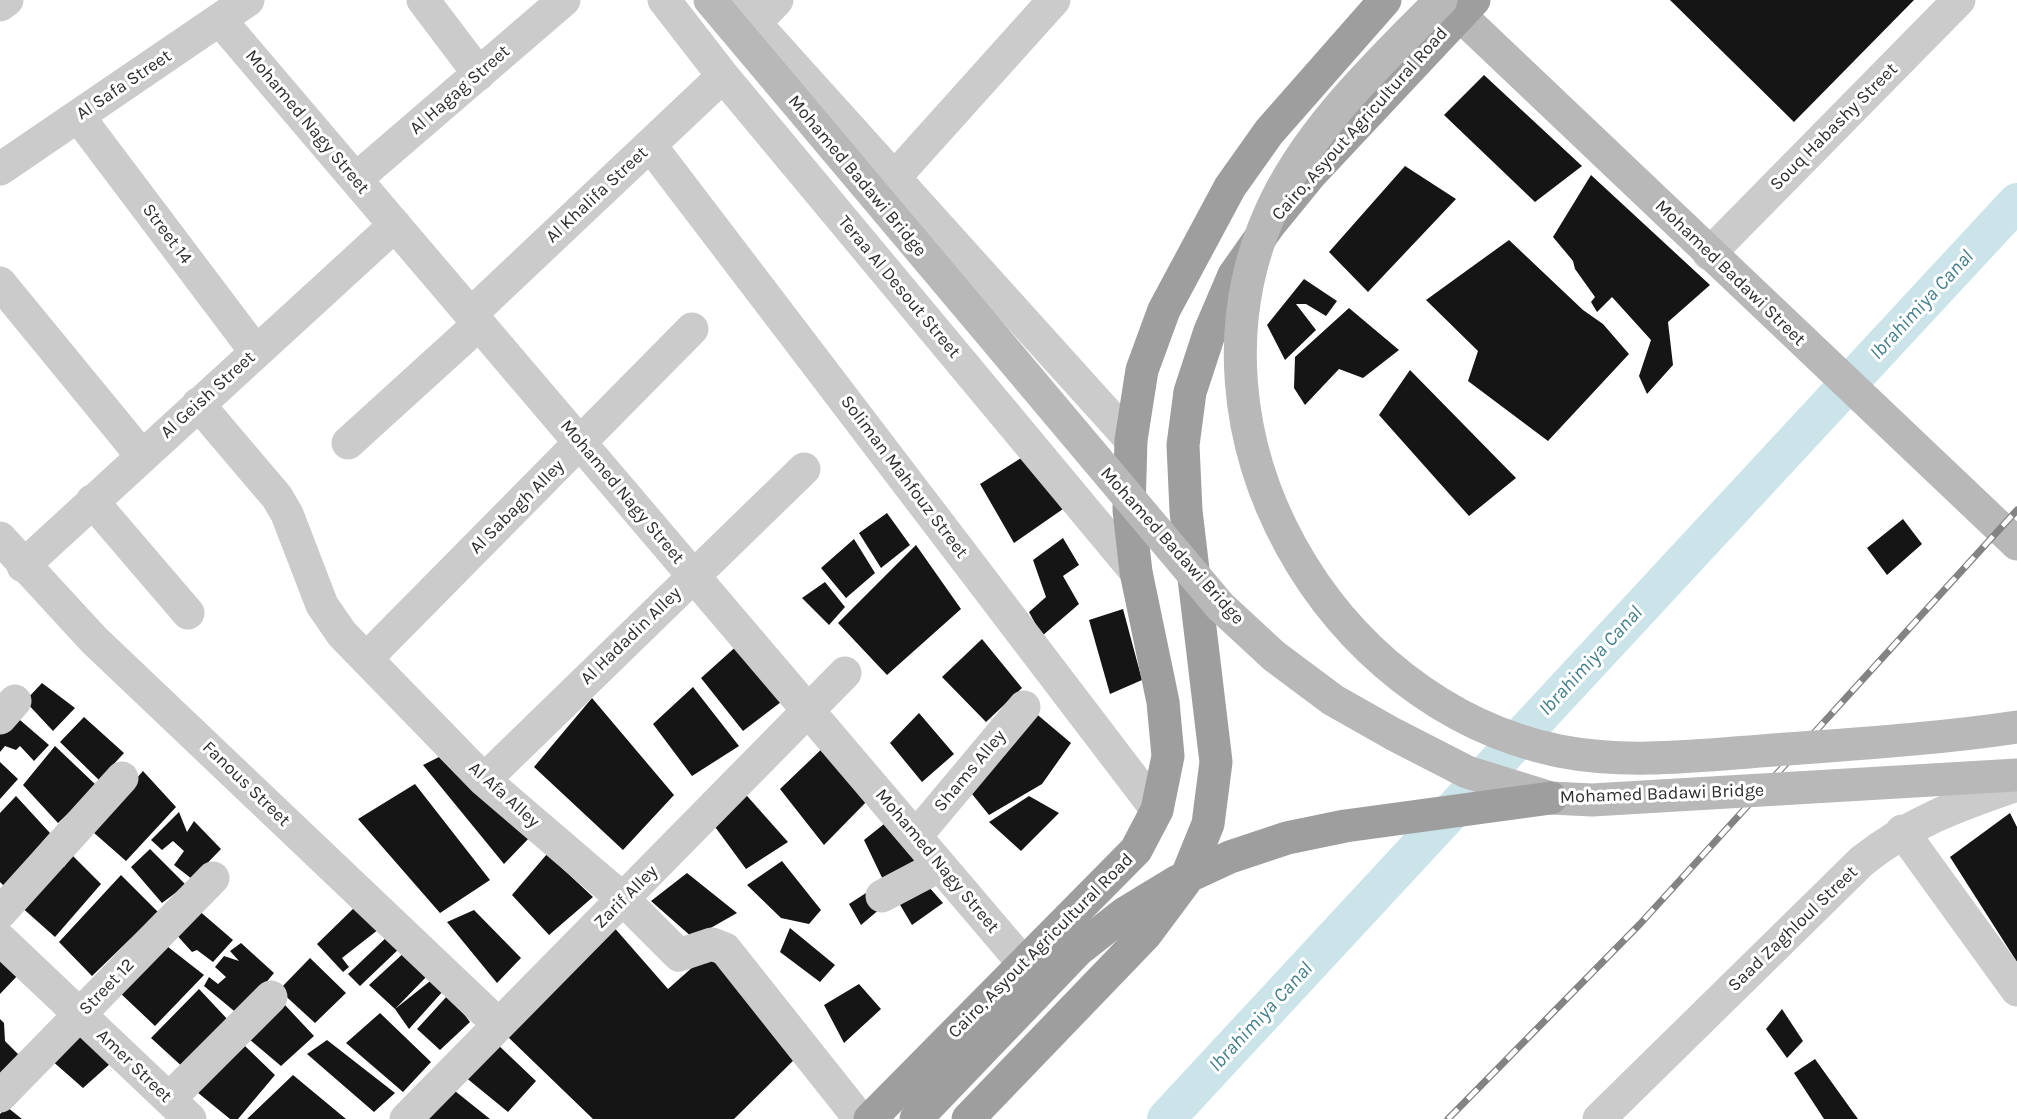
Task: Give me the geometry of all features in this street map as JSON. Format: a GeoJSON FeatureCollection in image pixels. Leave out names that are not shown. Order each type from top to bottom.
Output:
{"type":"FeatureCollection","features":[{"type":"Feature","properties":{"kind":"highway","name":"Cairo, Asyout Agricultural Road"},"geometry":{"type":"LineString","coordinates":[[870,1119],[1136,850],[1157,810],[1168,756],[1163,702],[1136,572],[1129,510],[1131,440],[1143,370],[1164,310],[1230,187],[1269,132],[1385,0]]}},
{"type":"Feature","properties":{"kind":"highway","name":"Cairo, Asyout Agricultural Road"},"geometry":{"type":"LineString","coordinates":[[968,1119],[1146,934],[1184,883],[1208,824],[1216,762],[1186,511],[1183,445],[1190,392],[1210,331],[1234,275],[1270,224],[1455,4]]}},
{"type":"Feature","properties":{"kind":"highway"},"geometry":{"type":"LineString","coordinates":[[1196,247],[1234,275]]}},
{"type":"Feature","properties":{"kind":"highway"},"geometry":{"type":"LineString","coordinates":[[916,1119],[1078,950],[1125,913],[1176,882],[1230,857],[1287,838],[1345,826],[1551,798]]}},
{"type":"Feature","properties":{"kind":"main road","name":"Mohamed Badawi Bridge"},"geometry":{"type":"LineString","coordinates":[[710,0],[1220,606],[1274,656],[1332,700],[1467,772],[1551,798],[1592,800],[2017,775]]}},
{"type":"Feature","properties":{"kind":"main road","name":"Mohamed Badawi Street"},"geometry":{"type":"LineString","coordinates":[[1455,4],[1709,254],[2017,544]]}},
{"type":"Feature","properties":{"kind":"main road"},"geometry":{"type":"LineString","coordinates":[[1455,4],[1379,63],[1299,158],[1270,212],[1256,253],[1243,319],[1240,376],[1249,440],[1275,514],[1308,577],[1346,627],[1391,670],[1442,706],[1499,733],[1559,751],[1621,759],[1683,757],[1955,736],[2017,727]]}},
{"type":"Feature","properties":{"kind":"street"},"geometry":{"type":"LineString","coordinates":[[0,5],[7,0]]}},
{"type":"Feature","properties":{"kind":"street","name":"Al Safa Street"},"geometry":{"type":"LineString","coordinates":[[0,169],[248,0]]}},
{"type":"Feature","properties":{"kind":"street"},"geometry":{"type":"LineString","coordinates":[[423,0],[479,74]]}},
{"type":"Feature","properties":{"kind":"street","name":"Al Hagag Street"},"geometry":{"type":"LineString","coordinates":[[356,179],[564,0]]}},
{"type":"Feature","properties":{"kind":"street","name":"Teraa Al Desout Street"},"geometry":{"type":"LineString","coordinates":[[664,0],[723,75],[1136,572]]}},
{"type":"Feature","properties":{"kind":"street"},"geometry":{"type":"LineString","coordinates":[[894,177],[1054,0]]}},
{"type":"Feature","properties":{"kind":"street","name":"Souq Habashy Street"},"geometry":{"type":"LineString","coordinates":[[1709,254],[1959,0]]}},
{"type":"Feature","properties":{"kind":"street"},"geometry":{"type":"LineString","coordinates":[[755,8],[894,177],[1131,440]]}},
{"type":"Feature","properties":{"kind":"street","name":"Mohamed Nagy Street"},"geometry":{"type":"LineString","coordinates":[[220,20],[1024,964]]}},
{"type":"Feature","properties":{"kind":"street","name":"Al Khalifa Street"},"geometry":{"type":"LineString","coordinates":[[348,443],[723,75]]}},
{"type":"Feature","properties":{"kind":"street","name":"Street 14"},"geometry":{"type":"LineString","coordinates":[[78,116],[256,352]]}},
{"type":"Feature","properties":{"kind":"street","name":"Soliman Mahfouz Street"},"geometry":{"type":"LineString","coordinates":[[650,145],[1157,810]]}},
{"type":"Feature","properties":{"kind":"street","name":"Al Geish Street"},"geometry":{"type":"LineString","coordinates":[[23,566],[395,225]]}},
{"type":"Feature","properties":{"kind":"street"},"geometry":{"type":"LineString","coordinates":[[0,283],[142,456]]}},
{"type":"Feature","properties":{"kind":"street","name":"Al Sabagh Alley"},"geometry":{"type":"LineString","coordinates":[[366,659],[692,329]]}},
{"type":"Feature","properties":{"kind":"street","name":"Al Afa Alley"},"geometry":{"type":"LineString","coordinates":[[198,404],[277,497],[322,605],[342,634],[484,780],[624,900],[679,955],[712,944],[725,949],[860,1119]]}},
{"type":"Feature","properties":{"kind":"street","name":"Al Hadadin Alley"},"geometry":{"type":"LineString","coordinates":[[484,780],[804,469]]}},
{"type":"Feature","properties":{"kind":"street"},"geometry":{"type":"LineString","coordinates":[[92,501],[188,613]]}},
{"type":"Feature","properties":{"kind":"street","name":"Fanous Street"},"geometry":{"type":"LineString","coordinates":[[0,538],[23,566],[94,640],[498,1024]]}},
{"type":"Feature","properties":{"kind":"street","name":"Zarif Alley"},"geometry":{"type":"LineString","coordinates":[[406,1119],[498,1024],[624,900],[807,709],[845,673]]}},
{"type":"Feature","properties":{"kind":"street","name":"Shams Alley"},"geometry":{"type":"LineString","coordinates":[[916,836],[1024,707]]}},
{"type":"Feature","properties":{"kind":"street"},"geometry":{"type":"LineString","coordinates":[[0,913],[122,778]]}},
{"type":"Feature","properties":{"kind":"street","name":"Saad Zaghloul Street"},"geometry":{"type":"LineString","coordinates":[[1599,1119],[1862,861],[1902,831],[1957,805],[2017,785]]}},
{"type":"Feature","properties":{"kind":"street"},"geometry":{"type":"LineString","coordinates":[[1902,831],[2017,990]]}},
{"type":"Feature","properties":{"kind":"street"},"geometry":{"type":"LineString","coordinates":[[882,896],[939,866]]}},
{"type":"Feature","properties":{"kind":"street","name":"Street 12"},"geometry":{"type":"LineString","coordinates":[[0,1096],[213,878]]}},
{"type":"Feature","properties":{"kind":"street","name":"Amer Street"},"geometry":{"type":"LineString","coordinates":[[0,939],[80,1015],[175,1111]]}},
{"type":"Feature","properties":{"kind":"street"},"geometry":{"type":"LineString","coordinates":[[175,1111],[271,998]]}},
{"type":"Feature","properties":{"kind":"building"},"geometry":{"type":"Polygon","coordinates":[[[1670,0],[1914,0],[1794,122],[1670,0]]]}},
{"type":"Feature","properties":{"kind":"building"},"geometry":{"type":"Polygon","coordinates":[[[1484,75],[1582,166],[1535,202],[1444,115],[1484,75]]]}},
{"type":"Feature","properties":{"kind":"building"},"geometry":{"type":"Polygon","coordinates":[[[1405,166],[1456,199],[1368,292],[1329,252],[1405,166]]]}},
{"type":"Feature","properties":{"kind":"building"},"geometry":{"type":"Polygon","coordinates":[[[1591,175],[1710,285],[1668,322],[1673,365],[1647,394],[1639,376],[1651,340],[1612,297],[1597,312],[1591,302],[1595,297],[1575,269],[1573,261],[1553,237],[1591,175]]]}},
{"type":"Feature","properties":{"kind":"building"},"geometry":{"type":"Polygon","coordinates":[[[1509,240],[1583,310],[1603,324],[1629,354],[1548,441],[1468,381],[1478,351],[1426,300],[1509,240]]]}},
{"type":"Feature","properties":{"kind":"building"},"geometry":{"type":"Polygon","coordinates":[[[1304,279],[1337,301],[1326,316],[1306,304],[1296,304],[1316,330],[1285,360],[1267,325],[1304,279]]]}},
{"type":"Feature","properties":{"kind":"building"},"geometry":{"type":"Polygon","coordinates":[[[1349,308],[1399,350],[1363,378],[1339,369],[1305,405],[1294,388],[1295,357],[1349,308]]]}},
{"type":"Feature","properties":{"kind":"building"},"geometry":{"type":"Polygon","coordinates":[[[1410,370],[1516,478],[1469,516],[1379,415],[1410,370]]]}},
{"type":"Feature","properties":{"kind":"building"},"geometry":{"type":"Polygon","coordinates":[[[1029,453],[1063,509],[1014,543],[980,484],[1029,453]]]}},
{"type":"Feature","properties":{"kind":"building"},"geometry":{"type":"Polygon","coordinates":[[[887,513],[910,545],[881,568],[859,533],[887,513]]]}},
{"type":"Feature","properties":{"kind":"building"},"geometry":{"type":"Polygon","coordinates":[[[1903,519],[1922,544],[1887,575],[1867,548],[1903,519]]]}},
{"type":"Feature","properties":{"kind":"building"},"geometry":{"type":"Polygon","coordinates":[[[1063,538],[1079,565],[1063,576],[1079,604],[1042,636],[1029,612],[1046,597],[1033,560],[1063,538]]]}},
{"type":"Feature","properties":{"kind":"building"},"geometry":{"type":"Polygon","coordinates":[[[854,539],[875,573],[846,598],[821,568],[854,539]]]}},
{"type":"Feature","properties":{"kind":"building"},"geometry":{"type":"Polygon","coordinates":[[[916,545],[961,609],[887,675],[838,623],[916,545]]]}},
{"type":"Feature","properties":{"kind":"building"},"geometry":{"type":"Polygon","coordinates":[[[825,582],[845,607],[829,625],[802,598],[825,582]]]}},
{"type":"Feature","properties":{"kind":"building"},"geometry":{"type":"Polygon","coordinates":[[[1123,609],[1142,680],[1110,694],[1089,620],[1123,609]]]}},
{"type":"Feature","properties":{"kind":"building"},"geometry":{"type":"Polygon","coordinates":[[[982,639],[1022,688],[986,722],[942,677],[982,639]]]}},
{"type":"Feature","properties":{"kind":"building"},"geometry":{"type":"Polygon","coordinates":[[[740,643],[781,702],[743,731],[701,678],[740,643]]]}},
{"type":"Feature","properties":{"kind":"building"},"geometry":{"type":"Polygon","coordinates":[[[42,683],[75,708],[53,731],[25,701],[42,683]]]}},
{"type":"Feature","properties":{"kind":"building"},"geometry":{"type":"Polygon","coordinates":[[[693,687],[739,746],[692,776],[653,724],[693,687]]]}},
{"type":"Feature","properties":{"kind":"building"},"geometry":{"type":"Polygon","coordinates":[[[592,698],[674,795],[623,850],[534,767],[592,698]]]}},
{"type":"Feature","properties":{"kind":"building"},"geometry":{"type":"Polygon","coordinates":[[[1033,711],[1071,743],[1042,784],[989,815],[972,794],[1033,711]]]}},
{"type":"Feature","properties":{"kind":"building"},"geometry":{"type":"Polygon","coordinates":[[[919,713],[954,754],[922,782],[890,743],[919,713]]]}},
{"type":"Feature","properties":{"kind":"building"},"geometry":{"type":"Polygon","coordinates":[[[13,714],[49,745],[34,761],[20,746],[16,750],[5,746],[0,752],[0,728],[13,714]]]}},
{"type":"Feature","properties":{"kind":"building"},"geometry":{"type":"Polygon","coordinates":[[[84,717],[124,753],[99,780],[60,742],[84,717]]]}},
{"type":"Feature","properties":{"kind":"building"},"geometry":{"type":"Polygon","coordinates":[[[828,743],[871,797],[824,845],[780,789],[828,743]]]}},
{"type":"Feature","properties":{"kind":"building"},"geometry":{"type":"Polygon","coordinates":[[[55,746],[97,786],[58,823],[23,785],[55,746]]]}},
{"type":"Feature","properties":{"kind":"building"},"geometry":{"type":"Polygon","coordinates":[[[449,752],[531,836],[504,864],[423,765],[449,752]]]}},
{"type":"Feature","properties":{"kind":"building"},"geometry":{"type":"Polygon","coordinates":[[[0,762],[18,779],[0,799],[0,762]]]}},
{"type":"Feature","properties":{"kind":"building"},"geometry":{"type":"Polygon","coordinates":[[[143,771],[176,807],[126,861],[93,832],[101,818],[143,771]]]}},
{"type":"Feature","properties":{"kind":"building"},"geometry":{"type":"Polygon","coordinates":[[[415,784],[490,880],[440,913],[358,819],[415,784]]]}},
{"type":"Feature","properties":{"kind":"building"},"geometry":{"type":"Polygon","coordinates":[[[740,788],[788,842],[746,869],[710,820],[740,788]]]}},
{"type":"Feature","properties":{"kind":"building"},"geometry":{"type":"Polygon","coordinates":[[[16,796],[50,833],[4,886],[0,882],[0,813],[16,796]]]}},
{"type":"Feature","properties":{"kind":"building"},"geometry":{"type":"Polygon","coordinates":[[[1029,796],[1059,813],[1021,851],[989,822],[1029,796]]]}},
{"type":"Feature","properties":{"kind":"building"},"geometry":{"type":"Polygon","coordinates":[[[179,812],[187,832],[194,821],[221,849],[192,879],[174,865],[184,851],[173,841],[162,850],[151,840],[179,812]]]}},
{"type":"Feature","properties":{"kind":"building"},"geometry":{"type":"Polygon","coordinates":[[[2010,813],[2017,827],[2017,962],[1950,857],[2010,813]]]}},
{"type":"Feature","properties":{"kind":"building"},"geometry":{"type":"Polygon","coordinates":[[[884,824],[920,867],[887,888],[864,840],[884,824]]]}},
{"type":"Feature","properties":{"kind":"building"},"geometry":{"type":"Polygon","coordinates":[[[150,849],[186,885],[162,903],[131,867],[150,849]]]}},
{"type":"Feature","properties":{"kind":"building"},"geometry":{"type":"Polygon","coordinates":[[[547,854],[593,897],[549,935],[512,895],[547,854]]]}},
{"type":"Feature","properties":{"kind":"building"},"geometry":{"type":"Polygon","coordinates":[[[72,855],[101,884],[55,937],[19,905],[58,864],[64,867],[72,855]]]}},
{"type":"Feature","properties":{"kind":"building"},"geometry":{"type":"Polygon","coordinates":[[[782,861],[821,910],[809,924],[781,918],[747,885],[782,861]]]}},
{"type":"Feature","properties":{"kind":"building"},"geometry":{"type":"Polygon","coordinates":[[[687,873],[737,913],[693,938],[651,901],[687,873]]]}},
{"type":"Feature","properties":{"kind":"building"},"geometry":{"type":"Polygon","coordinates":[[[121,875],[158,912],[92,976],[59,942],[121,875]]]}},
{"type":"Feature","properties":{"kind":"building"},"geometry":{"type":"Polygon","coordinates":[[[921,878],[943,903],[912,925],[896,898],[921,878]]]}},
{"type":"Feature","properties":{"kind":"building"},"geometry":{"type":"Polygon","coordinates":[[[866,893],[881,908],[861,925],[849,904],[866,893]]]}},
{"type":"Feature","properties":{"kind":"building"},"geometry":{"type":"Polygon","coordinates":[[[357,905],[379,929],[342,958],[349,967],[343,972],[317,944],[357,905]]]}},
{"type":"Feature","properties":{"kind":"building"},"geometry":{"type":"Polygon","coordinates":[[[197,909],[233,940],[213,962],[197,950],[192,952],[174,932],[197,909]]]}},
{"type":"Feature","properties":{"kind":"building"},"geometry":{"type":"Polygon","coordinates":[[[474,910],[521,958],[497,983],[447,922],[474,910]]]}},
{"type":"Feature","properties":{"kind":"building"},"geometry":{"type":"Polygon","coordinates":[[[612,925],[668,989],[713,949],[803,1051],[734,1119],[593,1119],[508,1037],[612,925]]]}},
{"type":"Feature","properties":{"kind":"building"},"geometry":{"type":"Polygon","coordinates":[[[790,928],[835,965],[820,982],[780,952],[790,928]]]}},
{"type":"Feature","properties":{"kind":"building"},"geometry":{"type":"Polygon","coordinates":[[[390,934],[403,945],[360,986],[348,974],[390,934]]]}},
{"type":"Feature","properties":{"kind":"building"},"geometry":{"type":"Polygon","coordinates":[[[163,943],[204,975],[155,1026],[118,991],[163,943]]]}},
{"type":"Feature","properties":{"kind":"building"},"geometry":{"type":"Polygon","coordinates":[[[241,943],[274,973],[239,1015],[204,986],[209,977],[218,984],[226,977],[215,967],[224,956],[239,961],[230,951],[241,943]]]}},
{"type":"Feature","properties":{"kind":"building"},"geometry":{"type":"Polygon","coordinates":[[[407,950],[429,974],[395,1009],[369,985],[407,950]]]}},
{"type":"Feature","properties":{"kind":"building"},"geometry":{"type":"Polygon","coordinates":[[[0,954],[19,974],[0,994],[0,954]]]}},
{"type":"Feature","properties":{"kind":"building"},"geometry":{"type":"Polygon","coordinates":[[[310,958],[346,993],[315,1023],[279,990],[310,958]]]}},
{"type":"Feature","properties":{"kind":"building"},"geometry":{"type":"Polygon","coordinates":[[[434,978],[444,990],[409,1029],[395,1009],[434,978]]]}},
{"type":"Feature","properties":{"kind":"building"},"geometry":{"type":"Polygon","coordinates":[[[859,984],[881,1009],[844,1043],[824,1005],[859,984]]]}},
{"type":"Feature","properties":{"kind":"building"},"geometry":{"type":"Polygon","coordinates":[[[199,989],[230,1022],[186,1070],[151,1038],[199,989]]]}},
{"type":"Feature","properties":{"kind":"building"},"geometry":{"type":"Polygon","coordinates":[[[449,994],[470,1022],[440,1050],[417,1029],[449,994]]]}},
{"type":"Feature","properties":{"kind":"building"},"geometry":{"type":"Polygon","coordinates":[[[285,1005],[314,1036],[281,1066],[249,1039],[285,1005]]]}},
{"type":"Feature","properties":{"kind":"building"},"geometry":{"type":"Polygon","coordinates":[[[1782,1009],[1803,1041],[1787,1058],[1766,1029],[1782,1009]]]}},
{"type":"Feature","properties":{"kind":"building"},"geometry":{"type":"Polygon","coordinates":[[[380,1013],[431,1062],[403,1092],[346,1043],[380,1013]]]}},
{"type":"Feature","properties":{"kind":"building"},"geometry":{"type":"Polygon","coordinates":[[[0,1019],[4,1023],[5,1041],[20,1056],[0,1080],[0,1019]]]}},
{"type":"Feature","properties":{"kind":"building"},"geometry":{"type":"Polygon","coordinates":[[[78,1030],[111,1063],[83,1088],[50,1059],[78,1030]]]}},
{"type":"Feature","properties":{"kind":"building"},"geometry":{"type":"Polygon","coordinates":[[[327,1040],[395,1093],[374,1112],[307,1054],[327,1040]]]}},
{"type":"Feature","properties":{"kind":"building"},"geometry":{"type":"Polygon","coordinates":[[[495,1042],[536,1081],[508,1112],[464,1076],[495,1042]]]}},
{"type":"Feature","properties":{"kind":"building"},"geometry":{"type":"Polygon","coordinates":[[[245,1046],[275,1075],[238,1119],[230,1119],[197,1092],[245,1046]]]}},
{"type":"Feature","properties":{"kind":"building"},"geometry":{"type":"Polygon","coordinates":[[[1815,1059],[1858,1119],[1824,1119],[1794,1073],[1815,1059]]]}},
{"type":"Feature","properties":{"kind":"building"},"geometry":{"type":"Polygon","coordinates":[[[293,1075],[346,1119],[247,1119],[293,1075]]]}},
{"type":"Feature","properties":{"kind":"building"},"geometry":{"type":"Polygon","coordinates":[[[455,1091],[490,1119],[425,1119],[455,1091]]]}},
{"type":"Feature","properties":{"kind":"building"},"geometry":{"type":"Polygon","coordinates":[[[7,1107],[22,1119],[0,1119],[0,1114],[7,1107]]]}},
{"type":"Feature","properties":{"kind":"waterway","name":"Ibrahimiya Canal"},"geometry":{"type":"LineString","coordinates":[[1166,1119],[2017,202]]}},
{"type":"Feature","properties":{"kind":"railway"},"geometry":{"type":"LineString","coordinates":[[1448,1119],[1640,924],[2017,510]]}}]}
